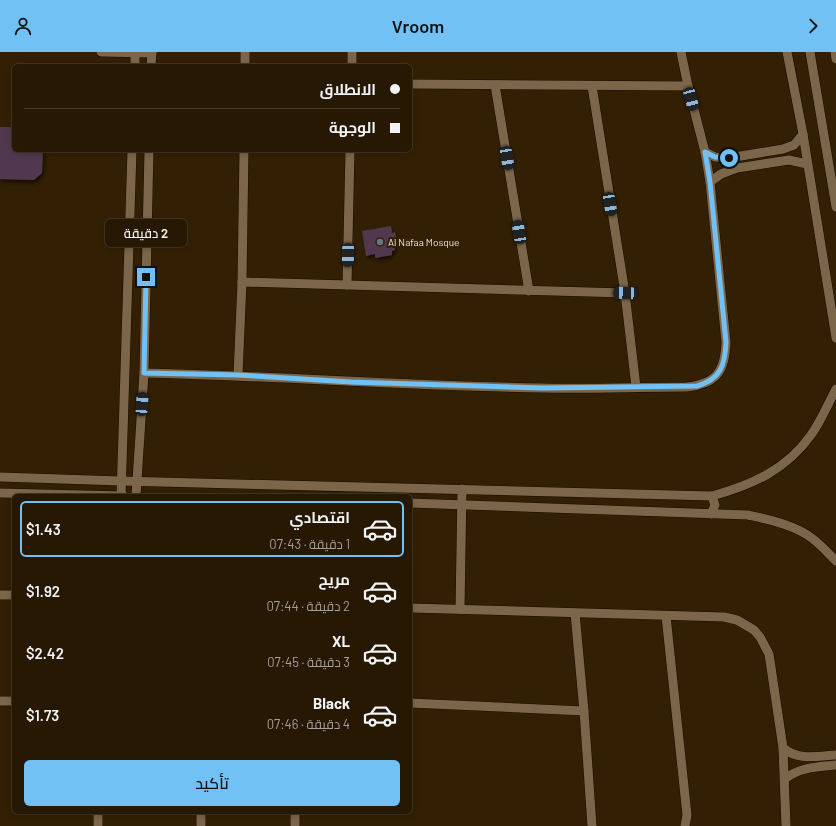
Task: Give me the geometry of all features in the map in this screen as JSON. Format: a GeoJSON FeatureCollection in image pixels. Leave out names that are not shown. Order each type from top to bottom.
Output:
{"type":"FeatureCollection","features":[{"type":"Feature","properties":{"kind":"street"},"geometry":{"type":"LineString","coordinates":[[101,52],[152,53],[151,64]]}},
{"type":"Feature","properties":{"kind":"street"},"geometry":{"type":"LineString","coordinates":[[135,52],[135,64]]}},
{"type":"Feature","properties":{"kind":"street"},"geometry":{"type":"LineString","coordinates":[[245,64],[246,52]]}},
{"type":"Feature","properties":{"kind":"street"},"geometry":{"type":"LineString","coordinates":[[352,52],[352,64]]}},
{"type":"Feature","properties":{"kind":"street"},"geometry":{"type":"LineString","coordinates":[[144,373],[238,375],[351,382],[544,388],[697,386],[708,383],[720,371],[723,364],[726,342],[710,182],[705,152],[681,52]]}},
{"type":"Feature","properties":{"kind":"street"},"geometry":{"type":"LineString","coordinates":[[787,52],[803,134],[836,338]]}},
{"type":"Feature","properties":{"kind":"street"},"geometry":{"type":"LineString","coordinates":[[810,52],[836,207]]}},
{"type":"Feature","properties":{"kind":"street"},"geometry":{"type":"LineString","coordinates":[[835,52],[836,59]]}},
{"type":"Feature","properties":{"kind":"street"},"geometry":{"type":"LineString","coordinates":[[412,84],[688,86]]}},
{"type":"Feature","properties":{"kind":"street"},"geometry":{"type":"LineString","coordinates":[[495,85],[529,290]]}},
{"type":"Feature","properties":{"kind":"street"},"geometry":{"type":"LineString","coordinates":[[592,86],[625,293],[636,387]]}},
{"type":"Feature","properties":{"kind":"street"},"geometry":{"type":"LineString","coordinates":[[705,152],[715,157],[729,158],[783,149],[794,145],[803,134]]}},
{"type":"Feature","properties":{"kind":"street"},"geometry":{"type":"LineString","coordinates":[[121,494],[132,152]]}},
{"type":"Feature","properties":{"kind":"street"},"geometry":{"type":"LineString","coordinates":[[136,494],[144,373],[149,152]]}},
{"type":"Feature","properties":{"kind":"street"},"geometry":{"type":"LineString","coordinates":[[238,375],[242,282],[244,152]]}},
{"type":"Feature","properties":{"kind":"street"},"geometry":{"type":"LineString","coordinates":[[347,285],[350,152]]}},
{"type":"Feature","properties":{"kind":"street"},"geometry":{"type":"LineString","coordinates":[[710,182],[721,174],[737,168],[790,160],[807,164]]}},
{"type":"Feature","properties":{"kind":"street"},"geometry":{"type":"LineString","coordinates":[[242,282],[625,293]]}},
{"type":"Feature","properties":{"kind":"street"},"geometry":{"type":"LineString","coordinates":[[0,477],[712,496],[753,483],[769,475],[793,455],[811,434],[836,389]]}},
{"type":"Feature","properties":{"kind":"street"},"geometry":{"type":"LineString","coordinates":[[460,609],[462,489]]}},
{"type":"Feature","properties":{"kind":"street"},"geometry":{"type":"LineString","coordinates":[[0,493],[40,494]]}},
{"type":"Feature","properties":{"kind":"street"},"geometry":{"type":"LineString","coordinates":[[711,514],[715,505],[712,496]]}},
{"type":"Feature","properties":{"kind":"street"},"geometry":{"type":"LineString","coordinates":[[412,503],[748,515],[778,522],[793,528],[813,539],[836,561]]}},
{"type":"Feature","properties":{"kind":"street"},"geometry":{"type":"LineString","coordinates":[[0,595],[12,595]]}},
{"type":"Feature","properties":{"kind":"street"},"geometry":{"type":"LineString","coordinates":[[412,608],[724,617],[746,624],[760,637],[769,654],[783,748],[786,826]]}},
{"type":"Feature","properties":{"kind":"street"},"geometry":{"type":"LineString","coordinates":[[575,613],[592,826]]}},
{"type":"Feature","properties":{"kind":"street"},"geometry":{"type":"LineString","coordinates":[[666,616],[687,815],[685,826]]}},
{"type":"Feature","properties":{"kind":"street"},"geometry":{"type":"LineString","coordinates":[[0,701],[12,701]]}},
{"type":"Feature","properties":{"kind":"street"},"geometry":{"type":"LineString","coordinates":[[412,703],[584,711]]}},
{"type":"Feature","properties":{"kind":"street"},"geometry":{"type":"LineString","coordinates":[[783,748],[788,752],[801,757],[836,755]]}},
{"type":"Feature","properties":{"kind":"street"},"geometry":{"type":"LineString","coordinates":[[785,779],[795,771],[802,769],[836,765]]}},
{"type":"Feature","properties":{"kind":"street"},"geometry":{"type":"LineString","coordinates":[[98,814],[98,826]]}},
{"type":"Feature","properties":{"kind":"street"},"geometry":{"type":"LineString","coordinates":[[201,826],[202,814]]}},
{"type":"Feature","properties":{"kind":"street"},"geometry":{"type":"LineString","coordinates":[[294,826],[295,814]]}},
{"type":"Feature","properties":{"kind":"building"},"geometry":{"type":"Polygon","coordinates":[[[0,127],[12,127],[12,152],[43,152],[42,173],[34,180],[0,179],[0,127]]]}},
{"type":"Feature","properties":{"kind":"building","name":"Al Nafaa Mosque"},"geometry":{"type":"Polygon","coordinates":[[[391,226],[392,233],[395,232],[397,241],[394,243],[395,250],[392,251],[392,255],[375,258],[375,254],[366,256],[362,231],[391,226]]]}},
{"type":"Feature","properties":{"kind":"place","name":"Al Nafaa Mosque"},"geometry":{"type":"Point","coordinates":[380,242]}},
{"type":"Feature","properties":{"kind":"route"},"geometry":{"type":"LineString","coordinates":[[146,277],[144,373],[238,375],[351,382],[544,388],[697,386],[708,383],[720,371],[726,351],[710,182],[705,152],[715,157],[729,158]]}}]}
